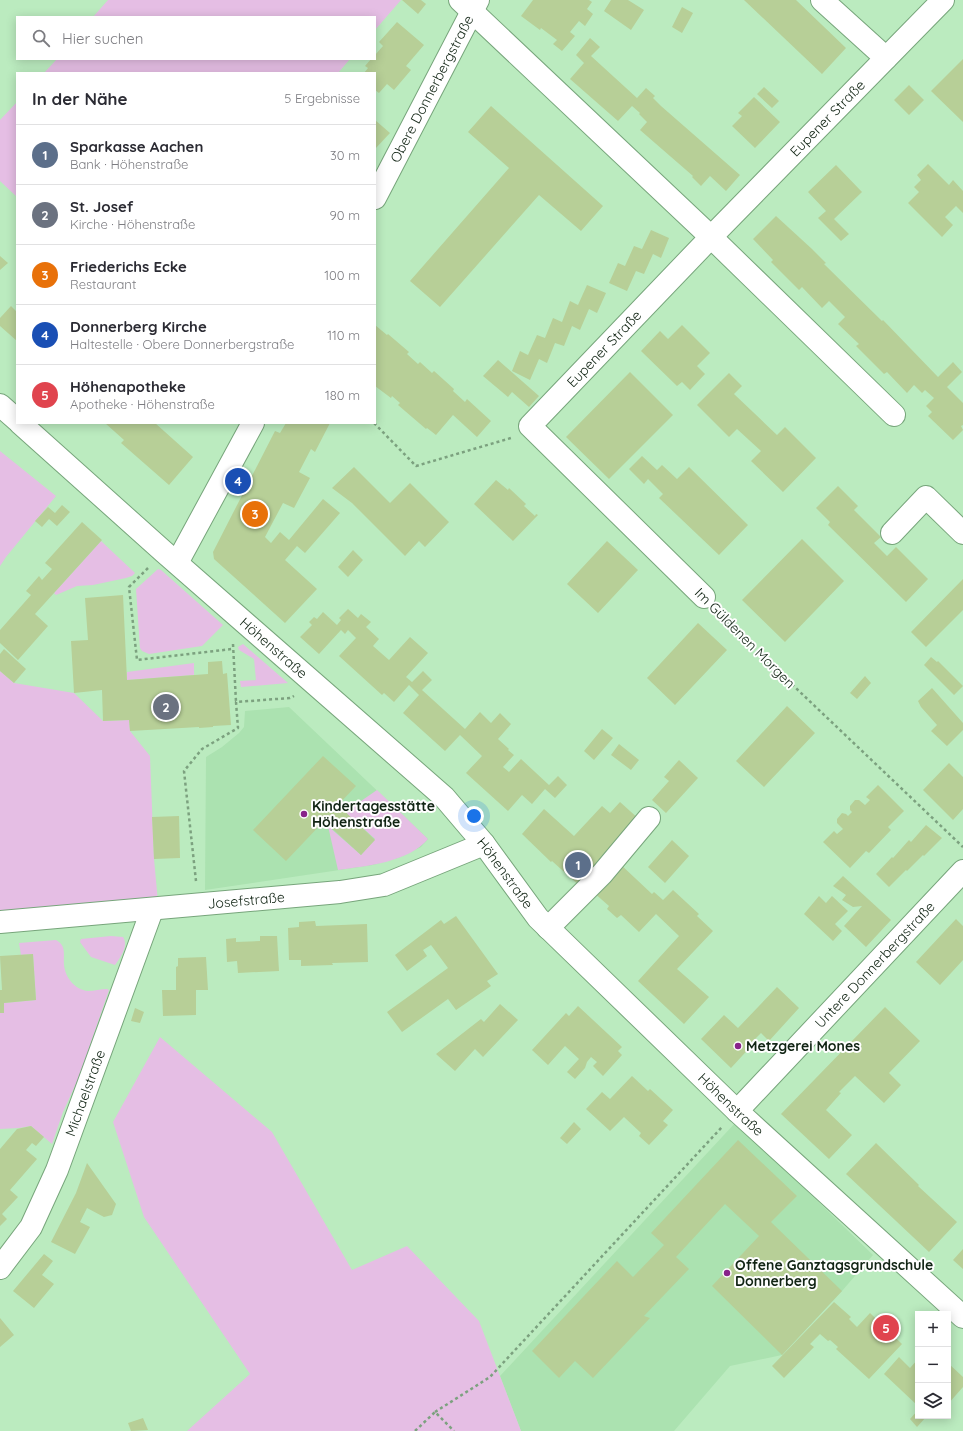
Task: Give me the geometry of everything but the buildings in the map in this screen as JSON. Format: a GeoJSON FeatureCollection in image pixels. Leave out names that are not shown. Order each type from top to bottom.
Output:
{"type":"FeatureCollection","features":[{"type":"Feature","properties":{"kind":"street"},"geometry":{"type":"LineString","coordinates":[[822,0],[886,58]]}},
{"type":"Feature","properties":{"kind":"street","name":"Eupener Straße"},"geometry":{"type":"LineString","coordinates":[[530,426],[943,0]]}},
{"type":"Feature","properties":{"kind":"street"},"geometry":{"type":"LineString","coordinates":[[470,4],[894,415]]}},
{"type":"Feature","properties":{"kind":"street","name":"Obere Donnerbergstraße"},"geometry":{"type":"LineString","coordinates":[[376,196],[470,4]]}},
{"type":"Feature","properties":{"kind":"street"},"geometry":{"type":"LineString","coordinates":[[0,405],[16,419]]}},
{"type":"Feature","properties":{"kind":"street","name":"Höhenstraße"},"geometry":{"type":"LineString","coordinates":[[21,424],[444,797],[484,844],[538,918],[738,1110],[963,1317]]}},
{"type":"Feature","properties":{"kind":"street"},"geometry":{"type":"LineString","coordinates":[[171,557],[252,424]]}},
{"type":"Feature","properties":{"kind":"street","name":"Im Güldenen Morgen"},"geometry":{"type":"LineString","coordinates":[[530,426],[704,597]]}},
{"type":"Feature","properties":{"kind":"street"},"geometry":{"type":"LineString","coordinates":[[892,533],[926,497],[963,533]]}},
{"type":"Feature","properties":{"kind":"street"},"geometry":{"type":"LineString","coordinates":[[548,928],[602,874],[649,818]]}},
{"type":"Feature","properties":{"kind":"street","name":"Josefstraße"},"geometry":{"type":"LineString","coordinates":[[0,922],[152,910],[340,892],[384,886],[484,844]]}},
{"type":"Feature","properties":{"kind":"street","name":"Untere Donnerbergstraße"},"geometry":{"type":"LineString","coordinates":[[738,1110],[963,871]]}},
{"type":"Feature","properties":{"kind":"street","name":"Michaelstraße"},"geometry":{"type":"LineString","coordinates":[[0,1268],[30,1227],[56,1170],[152,910]]}},
{"type":"Feature","properties":{"kind":"path"},"geometry":{"type":"LineString","coordinates":[[375,424],[416,466],[515,437],[530,426]]}},
{"type":"Feature","properties":{"kind":"path"},"geometry":{"type":"LineString","coordinates":[[171,557],[129,587],[137,660],[232,649]]}},
{"type":"Feature","properties":{"kind":"path","name":"Im Güldenen Morgen"},"geometry":{"type":"LineString","coordinates":[[704,597],[714,610],[963,847]]}},
{"type":"Feature","properties":{"kind":"path"},"geometry":{"type":"LineString","coordinates":[[196,888],[184,770],[202,749],[238,728],[232,649],[237,615]]}},
{"type":"Feature","properties":{"kind":"path"},"geometry":{"type":"LineString","coordinates":[[236,702],[290,698],[319,688]]}},
{"type":"Feature","properties":{"kind":"path"},"geometry":{"type":"LineString","coordinates":[[415,1431],[435,1412],[490,1377],[738,1110]]}},
{"type":"Feature","properties":{"kind":"path"},"geometry":{"type":"LineString","coordinates":[[435,1412],[454,1431]]}},
{"type":"Feature","properties":{"kind":"shaded area"},"geometry":{"type":"Polygon","coordinates":[[[108,0],[401,0],[376,29],[376,16],[94,16],[108,0]]]}},
{"type":"Feature","properties":{"kind":"shaded area"},"geometry":{"type":"Polygon","coordinates":[[[56,60],[349,60],[339,72],[45,72],[56,60]]]}},
{"type":"Feature","properties":{"kind":"shaded area"},"geometry":{"type":"Polygon","coordinates":[[[16,103],[16,196],[0,181],[0,120],[16,103]]]}},
{"type":"Feature","properties":{"kind":"shaded area"},"geometry":{"type":"Polygon","coordinates":[[[0,451],[56,496],[0,566],[0,451]]]}},
{"type":"Feature","properties":{"kind":"shaded area"},"geometry":{"type":"Polygon","coordinates":[[[101,541],[135,573],[126,578],[93,585],[77,586],[56,595],[54,593],[101,541]]]}},
{"type":"Feature","properties":{"kind":"shaded area"},"geometry":{"type":"Polygon","coordinates":[[[158,569],[161,570],[223,625],[202,646],[149,654],[142,651],[140,648],[136,589],[158,569]]]}},
{"type":"Feature","properties":{"kind":"shaded area"},"geometry":{"type":"Polygon","coordinates":[[[243,644],[288,683],[241,687],[240,681],[256,680],[254,659],[239,650],[238,647],[243,644]]]}},
{"type":"Feature","properties":{"kind":"shaded area"},"geometry":{"type":"Polygon","coordinates":[[[194,663],[194,675],[127,680],[127,672],[194,663]]]}},
{"type":"Feature","properties":{"kind":"shaded area"},"geometry":{"type":"Polygon","coordinates":[[[0,671],[14,683],[74,693],[103,721],[129,720],[130,731],[150,756],[154,859],[158,902],[0,914],[0,671]]]}},
{"type":"Feature","properties":{"kind":"shaded area","name":"Kindertagesstätte Höhenstraße"},"geometry":{"type":"Polygon","coordinates":[[[289,707],[428,839],[421,847],[398,858],[373,865],[205,890],[206,757],[222,747],[239,733],[244,727],[245,711],[289,707]]]}},
{"type":"Feature","properties":{"kind":"shaded area"},"geometry":{"type":"Polygon","coordinates":[[[377,790],[428,839],[420,847],[399,858],[387,862],[338,870],[328,826],[361,855],[375,839],[345,812],[377,790]]]}},
{"type":"Feature","properties":{"kind":"shaded area"},"geometry":{"type":"Polygon","coordinates":[[[111,936],[123,937],[125,940],[123,952],[115,965],[91,957],[80,942],[81,939],[111,936]]]}},
{"type":"Feature","properties":{"kind":"shaded area"},"geometry":{"type":"Polygon","coordinates":[[[56,940],[62,945],[63,948],[66,974],[75,985],[88,991],[109,990],[79,1077],[63,1112],[52,1144],[31,1126],[0,1129],[0,1013],[4,1013],[4,1003],[36,1000],[33,954],[21,955],[19,943],[56,940]]]}},
{"type":"Feature","properties":{"kind":"shaded area"},"geometry":{"type":"Polygon","coordinates":[[[160,1037],[272,1132],[352,1270],[407,1246],[479,1321],[521,1431],[187,1431],[250,1374],[144,1217],[113,1122],[160,1037]]]}},
{"type":"Feature","properties":{"kind":"shaded area","name":"Offene Ganztagsgrundschule Donnerberg"},"geometry":{"type":"Polygon","coordinates":[[[736,1122],[873,1255],[842,1291],[782,1355],[730,1366],[674,1431],[521,1431],[500,1376],[736,1122]]]}},
{"type":"Feature","properties":{"kind":"place","name":"Donnerberg Kirche"},"geometry":{"type":"Point","coordinates":[238,481]}},
{"type":"Feature","properties":{"kind":"place","name":"Friederichs Ecke"},"geometry":{"type":"Point","coordinates":[255,514]}},
{"type":"Feature","properties":{"kind":"place","name":"St. Josef"},"geometry":{"type":"Point","coordinates":[166,707]}},
{"type":"Feature","properties":{"kind":"place","name":"Kindertagesstätte Höhenstraße"},"geometry":{"type":"Point","coordinates":[304,814]}},
{"type":"Feature","properties":{"kind":"place","name":"Sparkasse Aachen"},"geometry":{"type":"Point","coordinates":[578,865]}},
{"type":"Feature","properties":{"kind":"place","name":"Metzgerei Mones"},"geometry":{"type":"Point","coordinates":[738,1046]}},
{"type":"Feature","properties":{"kind":"place","name":"Offene Ganztagsgrundschule Donnerberg"},"geometry":{"type":"Point","coordinates":[727,1273]}},
{"type":"Feature","properties":{"kind":"place","name":"Höhenapotheke"},"geometry":{"type":"Point","coordinates":[886,1328]}}]}
